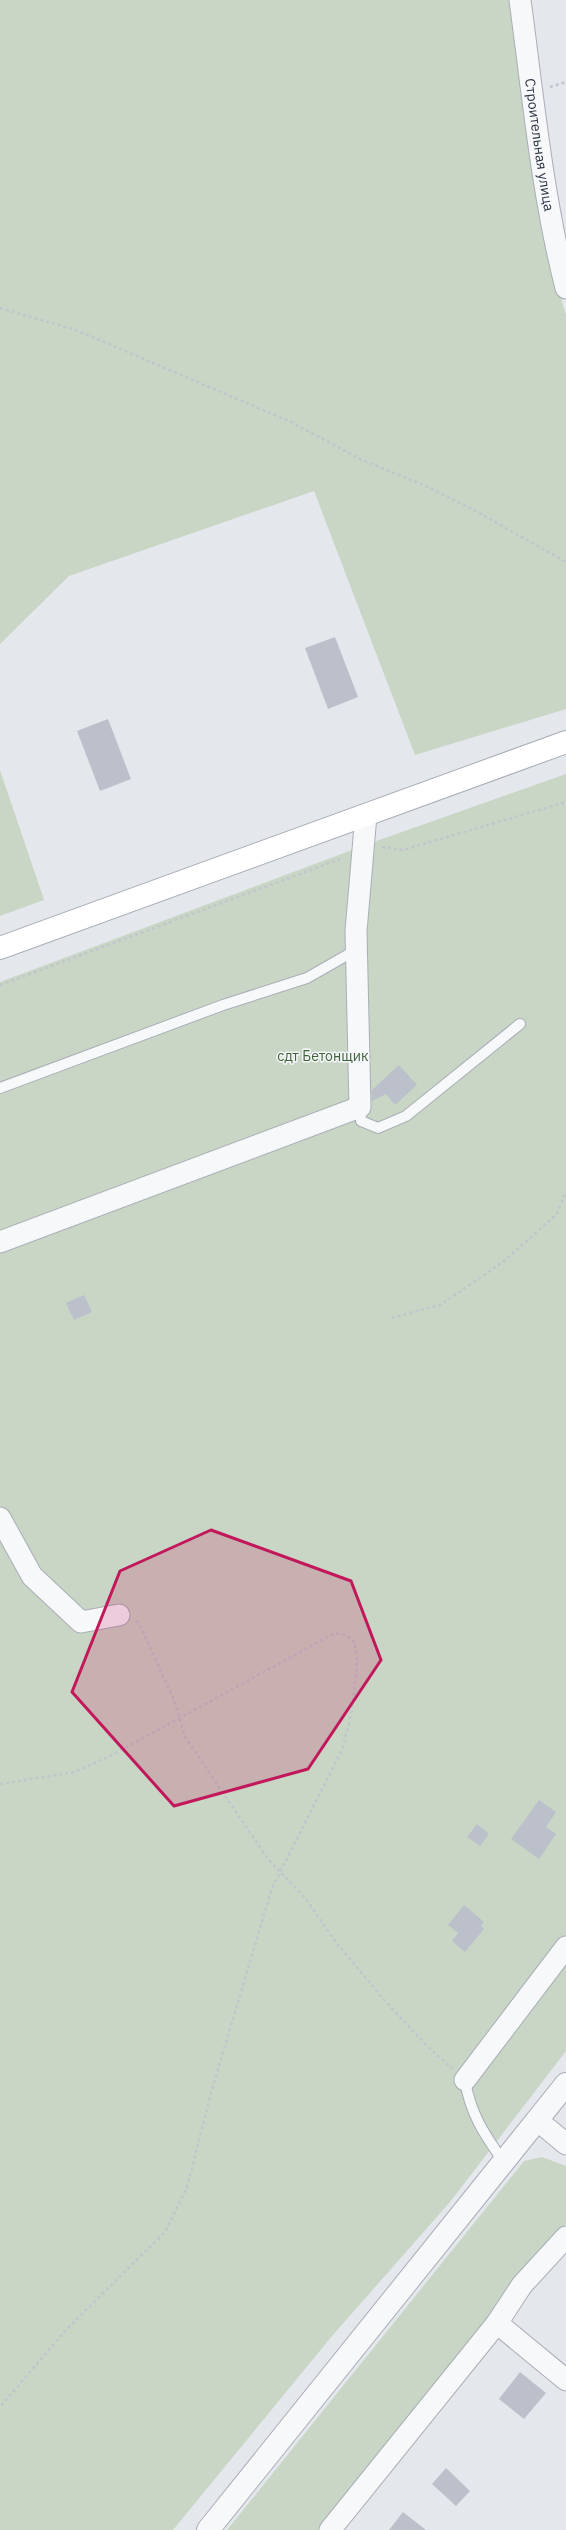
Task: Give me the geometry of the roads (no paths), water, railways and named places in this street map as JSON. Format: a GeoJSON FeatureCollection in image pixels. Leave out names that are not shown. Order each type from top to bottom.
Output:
{"type":"FeatureCollection","features":[{"type":"Feature","properties":{"kind":"main road"},"geometry":{"type":"LineString","coordinates":[[0,948],[566,742]]}},
{"type":"Feature","properties":{"kind":"street","name":"Строительная улица"},"geometry":{"type":"LineString","coordinates":[[520,0],[544,175],[557,252],[566,288]]}},
{"type":"Feature","properties":{"kind":"street"},"geometry":{"type":"LineString","coordinates":[[0,1242],[360,1107],[356,950],[362,851],[366,815]]}},
{"type":"Feature","properties":{"kind":"street"},"geometry":{"type":"LineString","coordinates":[[0,1518],[32,1576],[81,1622],[119,1615]]}},
{"type":"Feature","properties":{"kind":"street"},"geometry":{"type":"LineString","coordinates":[[466,2080],[566,1947]]}},
{"type":"Feature","properties":{"kind":"street"},"geometry":{"type":"LineString","coordinates":[[208,2530],[566,2084]]}},
{"type":"Feature","properties":{"kind":"street"},"geometry":{"type":"LineString","coordinates":[[537,2120],[566,2144]]}},
{"type":"Feature","properties":{"kind":"street"},"geometry":{"type":"LineString","coordinates":[[330,2530],[497,2323],[522,2285],[566,2237]]}},
{"type":"Feature","properties":{"kind":"street"},"geometry":{"type":"LineString","coordinates":[[497,2323],[566,2380]]}},
{"type":"Feature","properties":{"kind":"lane"},"geometry":{"type":"LineString","coordinates":[[0,1088],[223,1005],[307,978],[356,950]]}},
{"type":"Feature","properties":{"kind":"lane"},"geometry":{"type":"LineString","coordinates":[[360,1107],[361,1121],[378,1128],[406,1116],[520,1024]]}},
{"type":"Feature","properties":{"kind":"lane"},"geometry":{"type":"LineString","coordinates":[[466,2080],[467,2093],[479,2128],[503,2161]]}},
{"type":"Feature","properties":{"kind":"park label","name":"сдт Бетонщик"},"geometry":{"type":"Point","coordinates":[323,1056]}}]}
